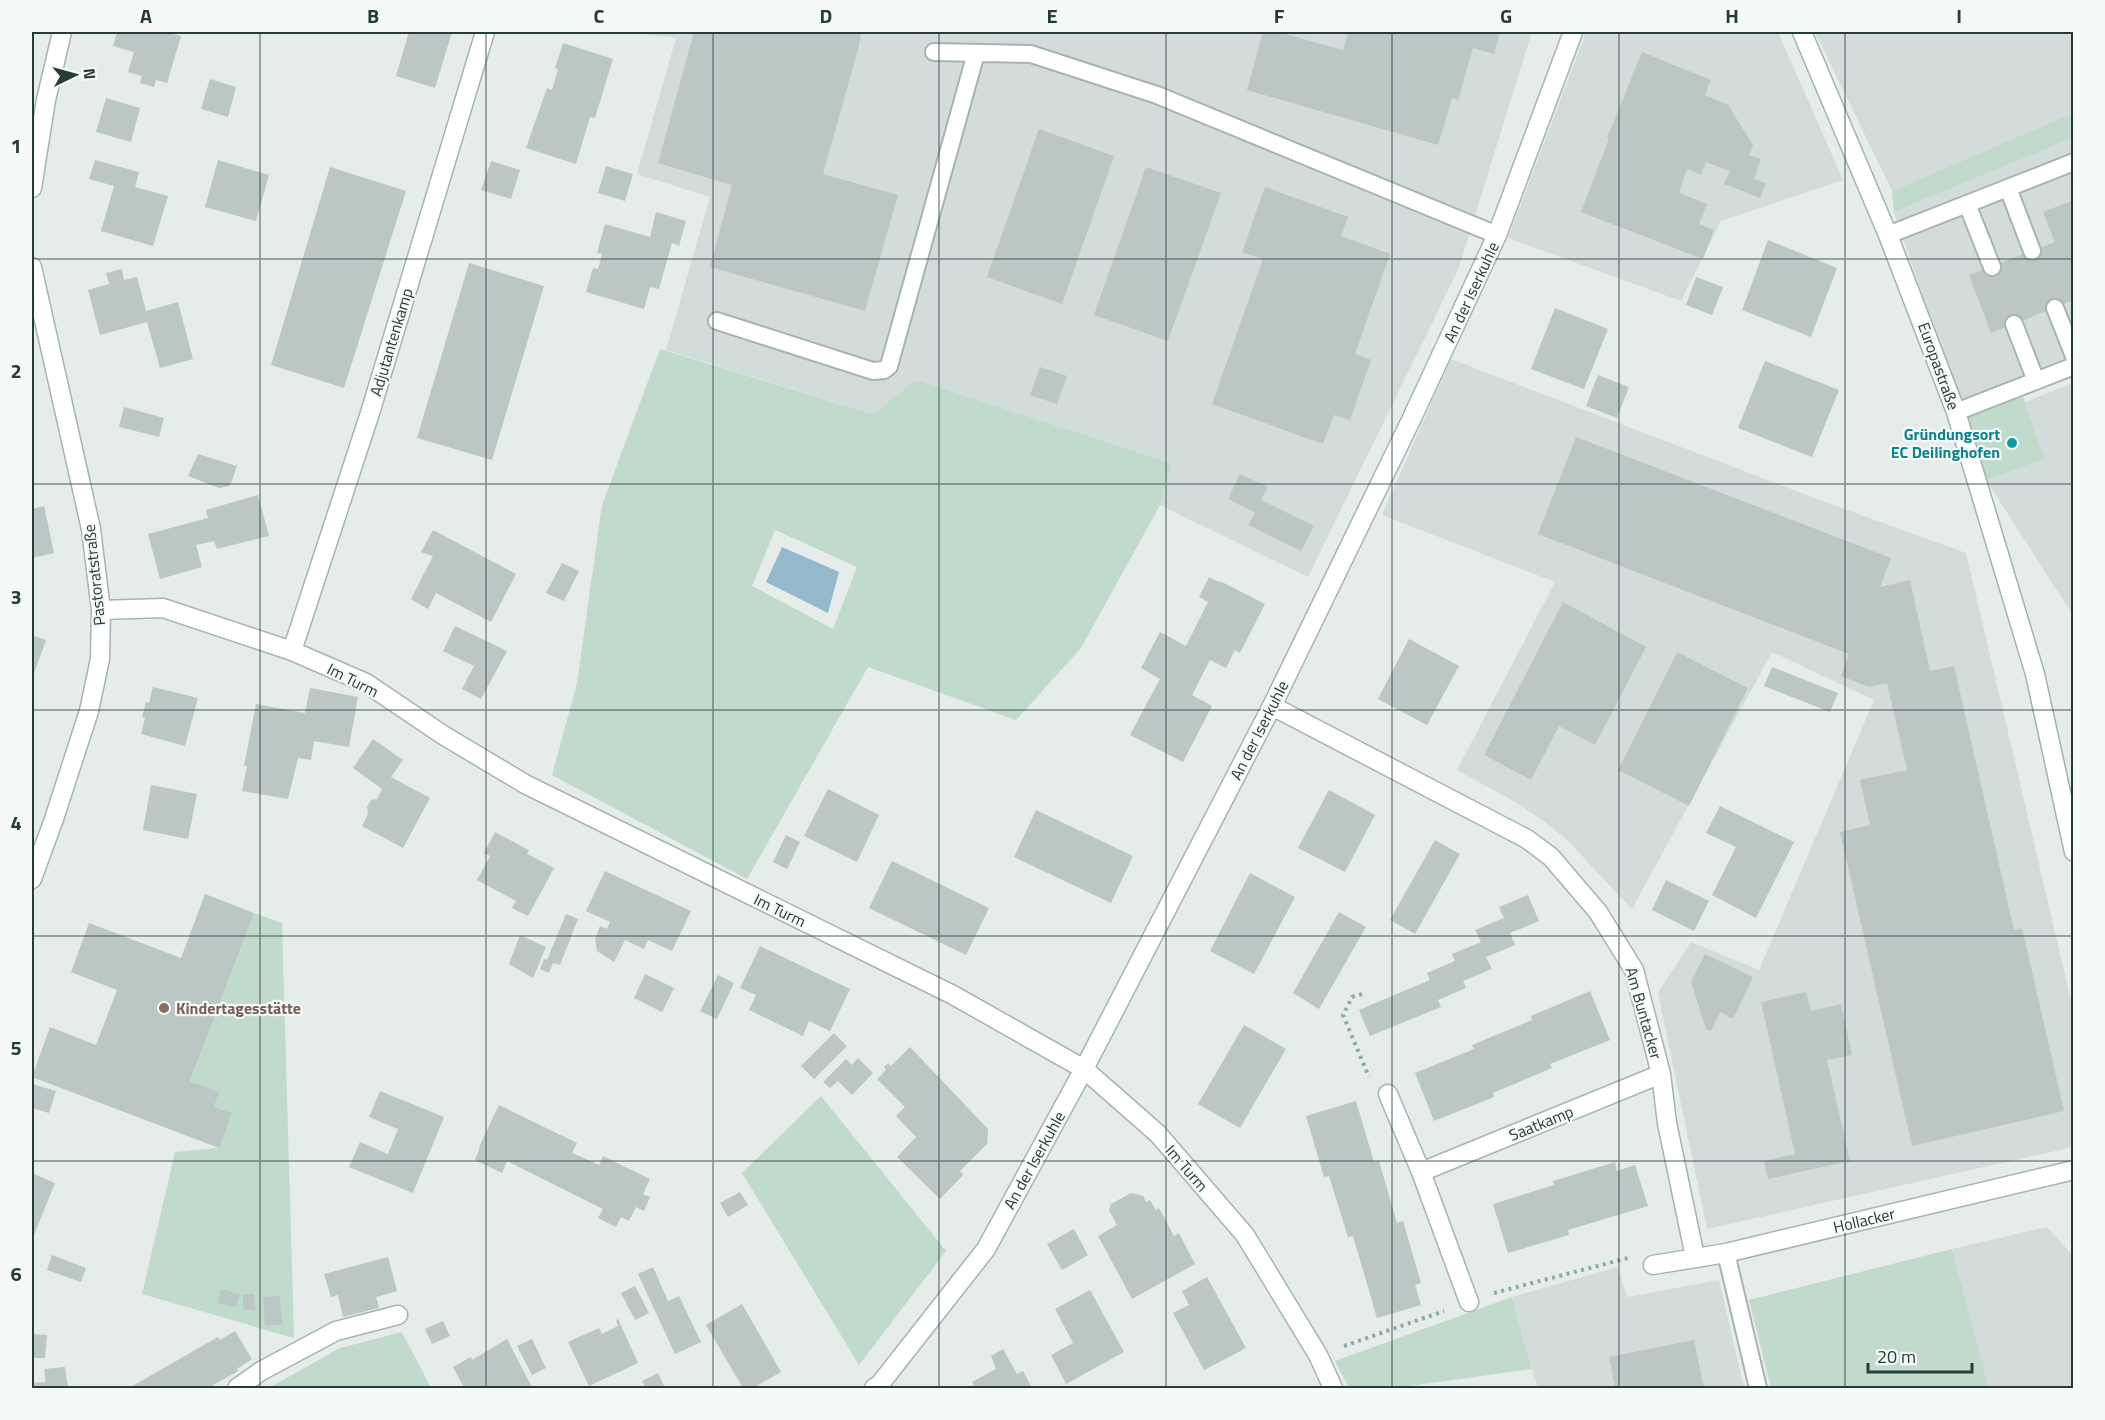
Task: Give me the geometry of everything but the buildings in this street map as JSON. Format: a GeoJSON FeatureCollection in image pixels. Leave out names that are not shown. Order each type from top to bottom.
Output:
{"type":"FeatureCollection","features":[{"type":"Feature","properties":{"kind":"street"},"geometry":{"type":"LineString","coordinates":[[32,189],[46,100],[62,32]]}},
{"type":"Feature","properties":{"kind":"street","name":"Adjutantenkamp"},"geometry":{"type":"LineString","coordinates":[[292,651],[369,413],[485,32]]}},
{"type":"Feature","properties":{"kind":"street","name":"An der Iserkuhle"},"geometry":{"type":"LineString","coordinates":[[879,1387],[986,1249],[1084,1069],[1272,706],[1401,441],[1497,235],[1572,32]]}},
{"type":"Feature","properties":{"kind":"street","name":"Europastraße"},"geometry":{"type":"LineString","coordinates":[[1802,32],[1888,235],[1956,412],[2035,674],[2073,852]]}},
{"type":"Feature","properties":{"kind":"street","name":"Pastoratstraße"},"geometry":{"type":"LineString","coordinates":[[32,273],[91,529],[101,610],[100,659],[89,711],[32,879]]}},
{"type":"Feature","properties":{"kind":"street","name":"Im Turm"},"geometry":{"type":"LineString","coordinates":[[101,610],[163,608],[292,651],[366,683],[443,735],[525,784],[953,995],[1084,1069],[1158,1134],[1245,1235],[1318,1355],[1333,1389]]}},
{"type":"Feature","properties":{"kind":"street","name":"Am Buntacker"},"geometry":{"type":"LineString","coordinates":[[1272,706],[1527,839],[1551,857],[1598,912],[1634,970],[1661,1074],[1667,1123],[1695,1257]]}},
{"type":"Feature","properties":{"kind":"street","name":"Saatkamp"},"geometry":{"type":"LineString","coordinates":[[1421,1172],[1661,1074]]}},
{"type":"Feature","properties":{"kind":"street"},"geometry":{"type":"LineString","coordinates":[[1388,1094],[1421,1172],[1469,1302]]}},
{"type":"Feature","properties":{"kind":"street","name":"Hollacker"},"geometry":{"type":"LineString","coordinates":[[1653,1265],[1726,1253],[2073,1170]]}},
{"type":"Feature","properties":{"kind":"street"},"geometry":{"type":"LineString","coordinates":[[237,1389],[261,1371],[336,1331],[398,1316]]}},
{"type":"Feature","properties":{"kind":"lane"},"geometry":{"type":"LineString","coordinates":[[934,52],[1031,54],[1157,95],[1497,235]]}},
{"type":"Feature","properties":{"kind":"lane"},"geometry":{"type":"LineString","coordinates":[[717,321],[873,371],[884,370],[889,366],[976,52]]}},
{"type":"Feature","properties":{"kind":"lane"},"geometry":{"type":"LineString","coordinates":[[1888,235],[2073,162]]}},
{"type":"Feature","properties":{"kind":"lane"},"geometry":{"type":"LineString","coordinates":[[2008,188],[2032,251]]}},
{"type":"Feature","properties":{"kind":"lane"},"geometry":{"type":"LineString","coordinates":[[1967,204],[1992,267]]}},
{"type":"Feature","properties":{"kind":"lane"},"geometry":{"type":"LineString","coordinates":[[2055,308],[2073,356]]}},
{"type":"Feature","properties":{"kind":"lane"},"geometry":{"type":"LineString","coordinates":[[2014,324],[2036,381]]}},
{"type":"Feature","properties":{"kind":"lane"},"geometry":{"type":"LineString","coordinates":[[1956,412],[2073,366]]}},
{"type":"Feature","properties":{"kind":"lane"},"geometry":{"type":"LineString","coordinates":[[1726,1253],[1758,1389]]}},
{"type":"Feature","properties":{"kind":"path"},"geometry":{"type":"LineString","coordinates":[[1362,994],[1352,997],[1342,1015],[1374,1089],[1388,1094]]}},
{"type":"Feature","properties":{"kind":"shaded area"},"geometry":{"type":"Polygon","coordinates":[[[626,32],[1532,32],[1458,270],[1308,577],[1160,505],[1172,465],[873,414],[666,350],[710,197],[637,174],[676,38],[626,32]]]}},
{"type":"Feature","properties":{"kind":"shaded area"},"geometry":{"type":"Polygon","coordinates":[[[1586,32],[1778,32],[1843,180],[1721,221],[1681,301],[1508,238],[1586,32]]]}},
{"type":"Feature","properties":{"kind":"shaded area"},"geometry":{"type":"Polygon","coordinates":[[[1815,32],[2073,32],[2073,113],[1892,191],[1815,32]]]}},
{"type":"Feature","properties":{"kind":"shaded area"},"geometry":{"type":"Polygon","coordinates":[[[2073,138],[2073,372],[1963,414],[1894,212],[2073,138]]]}},
{"type":"Feature","properties":{"kind":"shaded area"},"geometry":{"type":"Polygon","coordinates":[[[1451,359],[1828,503],[1966,553],[2073,1009],[2073,1147],[1707,1229],[1658,993],[1691,942],[1759,970],[1874,700],[1772,652],[1632,909],[1566,839],[1545,822],[1517,803],[1457,770],[1555,582],[1382,515],[1451,359]]]}},
{"type":"Feature","properties":{"kind":"shaded area"},"geometry":{"type":"Polygon","coordinates":[[[2073,383],[2073,621],[2071,612],[1986,480],[2045,459],[2025,402],[2073,383]]]}},
{"type":"Feature","properties":{"kind":"shaded area"},"geometry":{"type":"Polygon","coordinates":[[[2047,1227],[2073,1256],[2073,1388],[1989,1388],[1952,1249],[2047,1227]]]}},
{"type":"Feature","properties":{"kind":"shaded area"},"geometry":{"type":"Polygon","coordinates":[[[1618,1267],[1627,1297],[1719,1280],[1744,1388],[1538,1388],[1512,1297],[1618,1267]]]}},
{"type":"Feature","properties":{"kind":"green space"},"geometry":{"type":"Polygon","coordinates":[[[2073,113],[2073,138],[1894,212],[1892,191],[2073,113]]]}},
{"type":"Feature","properties":{"kind":"green space"},"geometry":{"type":"Polygon","coordinates":[[[660,349],[873,414],[916,380],[1172,464],[1160,505],[1081,648],[1016,720],[868,667],[747,879],[552,775],[577,683],[602,505],[660,349]],[[775,530],[752,586],[833,629],[857,567],[775,530]]]}},
{"type":"Feature","properties":{"kind":"green space"},"geometry":{"type":"Polygon","coordinates":[[[2021,391],[2045,459],[1986,480],[1963,414],[2021,391]]]}},
{"type":"Feature","properties":{"kind":"green space"},"geometry":{"type":"Polygon","coordinates":[[[254,913],[282,923],[294,1338],[142,1294],[175,1152],[218,1148],[231,1114],[214,1107],[219,1092],[190,1081],[254,913]]]}},
{"type":"Feature","properties":{"kind":"green space"},"geometry":{"type":"Polygon","coordinates":[[[821,1096],[946,1251],[859,1365],[742,1173],[821,1096]]]}},
{"type":"Feature","properties":{"kind":"green space"},"geometry":{"type":"Polygon","coordinates":[[[1952,1249],[1989,1388],[1771,1388],[1749,1300],[1952,1249]]]}},
{"type":"Feature","properties":{"kind":"green space"},"geometry":{"type":"Polygon","coordinates":[[[1512,1297],[1532,1369],[1395,1388],[1349,1388],[1335,1361],[1512,1297]]]}},
{"type":"Feature","properties":{"kind":"green space"},"geometry":{"type":"Polygon","coordinates":[[[402,1332],[431,1388],[269,1388],[340,1348],[402,1332]]]}},
{"type":"Feature","properties":{"kind":"water"},"geometry":{"type":"Polygon","coordinates":[[[782,547],[839,572],[828,613],[766,582],[782,547]]]}},
{"type":"Feature","properties":{"kind":"place","name":"Gründungsort EC Deilinghofen"},"geometry":{"type":"Point","coordinates":[2012,443]}},
{"type":"Feature","properties":{"kind":"place","name":"Kindertagesstätte"},"geometry":{"type":"Point","coordinates":[164,1008]}}]}
